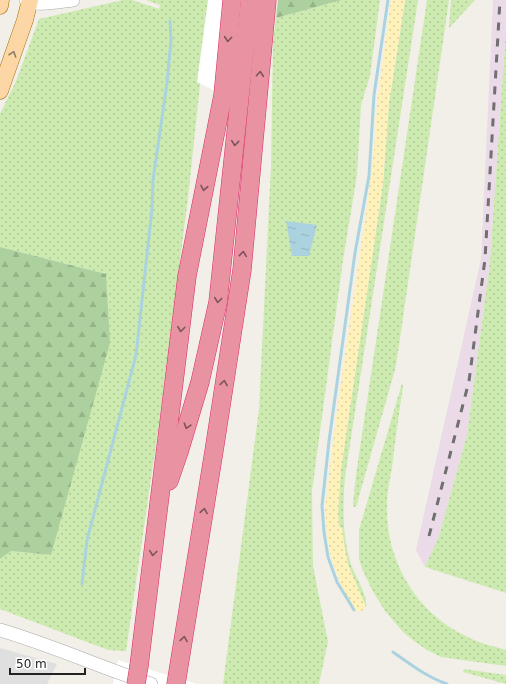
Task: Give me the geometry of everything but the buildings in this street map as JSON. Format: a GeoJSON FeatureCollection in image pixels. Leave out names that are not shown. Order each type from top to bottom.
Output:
{"type":"FeatureCollection","features":[{"type":"Feature","properties":{"kind":"highway"},"geometry":{"type":"LineString","coordinates":[[136,684],[187,276],[223,95],[232,0]]}},
{"type":"Feature","properties":{"kind":"highway"},"geometry":{"type":"LineString","coordinates":[[158,514],[198,389],[209,348],[218,302],[250,0]]}},
{"type":"Feature","properties":{"kind":"highway"},"geometry":{"type":"LineString","coordinates":[[177,681],[242,270],[267,0]]}},
{"type":"Feature","properties":{"kind":"main road"},"geometry":{"type":"LineString","coordinates":[[0,6],[1,0]]}},
{"type":"Feature","properties":{"kind":"main road"},"geometry":{"type":"LineString","coordinates":[[0,91],[25,20],[29,1]]}},
{"type":"Feature","properties":{"kind":"street"},"geometry":{"type":"LineString","coordinates":[[29,1],[46,3],[73,0]]}},
{"type":"Feature","properties":{"kind":"street"},"geometry":{"type":"LineString","coordinates":[[0,630],[60,650],[112,671],[151,684]]}},
{"type":"Feature","properties":{"kind":"shaded area"},"geometry":{"type":"Polygon","coordinates":[[[493,0],[506,0],[506,29],[490,262],[467,435],[439,536],[425,567],[416,550],[481,259],[493,0]]]}},
{"type":"Feature","properties":{"kind":"shaded area"},"geometry":{"type":"Polygon","coordinates":[[[0,648],[57,664],[47,684],[0,684],[0,648]]]}},
{"type":"Feature","properties":{"kind":"green space"},"geometry":{"type":"Polygon","coordinates":[[[123,0],[132,0],[159,9],[160,5],[146,0],[209,0],[188,198],[158,431],[126,651],[108,650],[0,609],[0,559],[10,551],[51,555],[106,274],[0,247],[0,114],[16,81],[39,19],[123,0]]]}},
{"type":"Feature","properties":{"kind":"green space"},"geometry":{"type":"Polygon","coordinates":[[[278,0],[342,0],[276,18],[278,0]]]}},
{"type":"Feature","properties":{"kind":"green space"},"geometry":{"type":"Polygon","coordinates":[[[342,0],[380,0],[370,76],[361,105],[357,175],[343,260],[312,491],[313,566],[328,642],[319,684],[223,684],[259,409],[271,166],[273,40],[276,18],[342,0]]]}},
{"type":"Feature","properties":{"kind":"green space"},"geometry":{"type":"Polygon","coordinates":[[[405,0],[418,0],[344,488],[344,519],[347,550],[365,597],[366,607],[348,565],[342,528],[339,527],[338,512],[341,469],[383,183],[389,103],[405,0]]]}},
{"type":"Feature","properties":{"kind":"green space"},"geometry":{"type":"Polygon","coordinates":[[[427,0],[449,0],[396,366],[356,507],[354,507],[356,475],[427,0]]]}},
{"type":"Feature","properties":{"kind":"green space"},"geometry":{"type":"Polygon","coordinates":[[[451,0],[475,0],[449,28],[451,0]]]}},
{"type":"Feature","properties":{"kind":"green space"},"geometry":{"type":"Polygon","coordinates":[[[506,29],[506,593],[425,567],[439,536],[467,435],[490,262],[506,29]]]}},
{"type":"Feature","properties":{"kind":"green space"},"geometry":{"type":"Polygon","coordinates":[[[0,247],[106,274],[110,343],[51,555],[11,551],[0,559],[0,247]]]}},
{"type":"Feature","properties":{"kind":"green space"},"geometry":{"type":"Polygon","coordinates":[[[402,383],[403,387],[387,504],[391,544],[398,564],[407,582],[418,598],[432,613],[448,626],[471,638],[506,650],[506,666],[441,657],[427,650],[402,631],[385,611],[372,590],[363,571],[359,559],[359,530],[402,383]]]}},
{"type":"Feature","properties":{"kind":"green space"},"geometry":{"type":"Polygon","coordinates":[[[464,669],[506,675],[506,684],[463,672],[464,669]]]}},
{"type":"Feature","properties":{"kind":"sand"},"geometry":{"type":"Polygon","coordinates":[[[391,0],[405,0],[389,103],[383,183],[341,469],[338,512],[339,527],[342,528],[348,565],[366,607],[358,611],[354,610],[341,585],[331,558],[327,536],[325,510],[336,417],[368,198],[374,150],[377,104],[391,0]]]}},
{"type":"Feature","properties":{"kind":"water"},"geometry":{"type":"Polygon","coordinates":[[[286,221],[317,225],[309,256],[292,256],[286,221]]]}},
{"type":"Feature","properties":{"kind":"pier"},"geometry":{"type":"Polygon","coordinates":[[[208,0],[240,0],[223,95],[197,82],[208,0]]]}},
{"type":"Feature","properties":{"kind":"pier"},"geometry":{"type":"Polygon","coordinates":[[[118,660],[197,684],[113,684],[118,660]]]}},
{"type":"Feature","properties":{"kind":"waterway"},"geometry":{"type":"LineString","coordinates":[[354,610],[337,582],[328,557],[322,506],[329,441],[355,253],[369,176],[374,95],[388,0]]}},
{"type":"Feature","properties":{"kind":"waterway"},"geometry":{"type":"LineString","coordinates":[[82,584],[87,540],[136,355],[152,209],[153,180],[167,83],[171,40],[170,21]]}},
{"type":"Feature","properties":{"kind":"waterway"},"geometry":{"type":"LineString","coordinates":[[393,652],[412,666],[447,684]]}},
{"type":"Feature","properties":{"kind":"railway"},"geometry":{"type":"LineString","coordinates":[[429,536],[469,381],[485,259],[500,0]]}}]}
